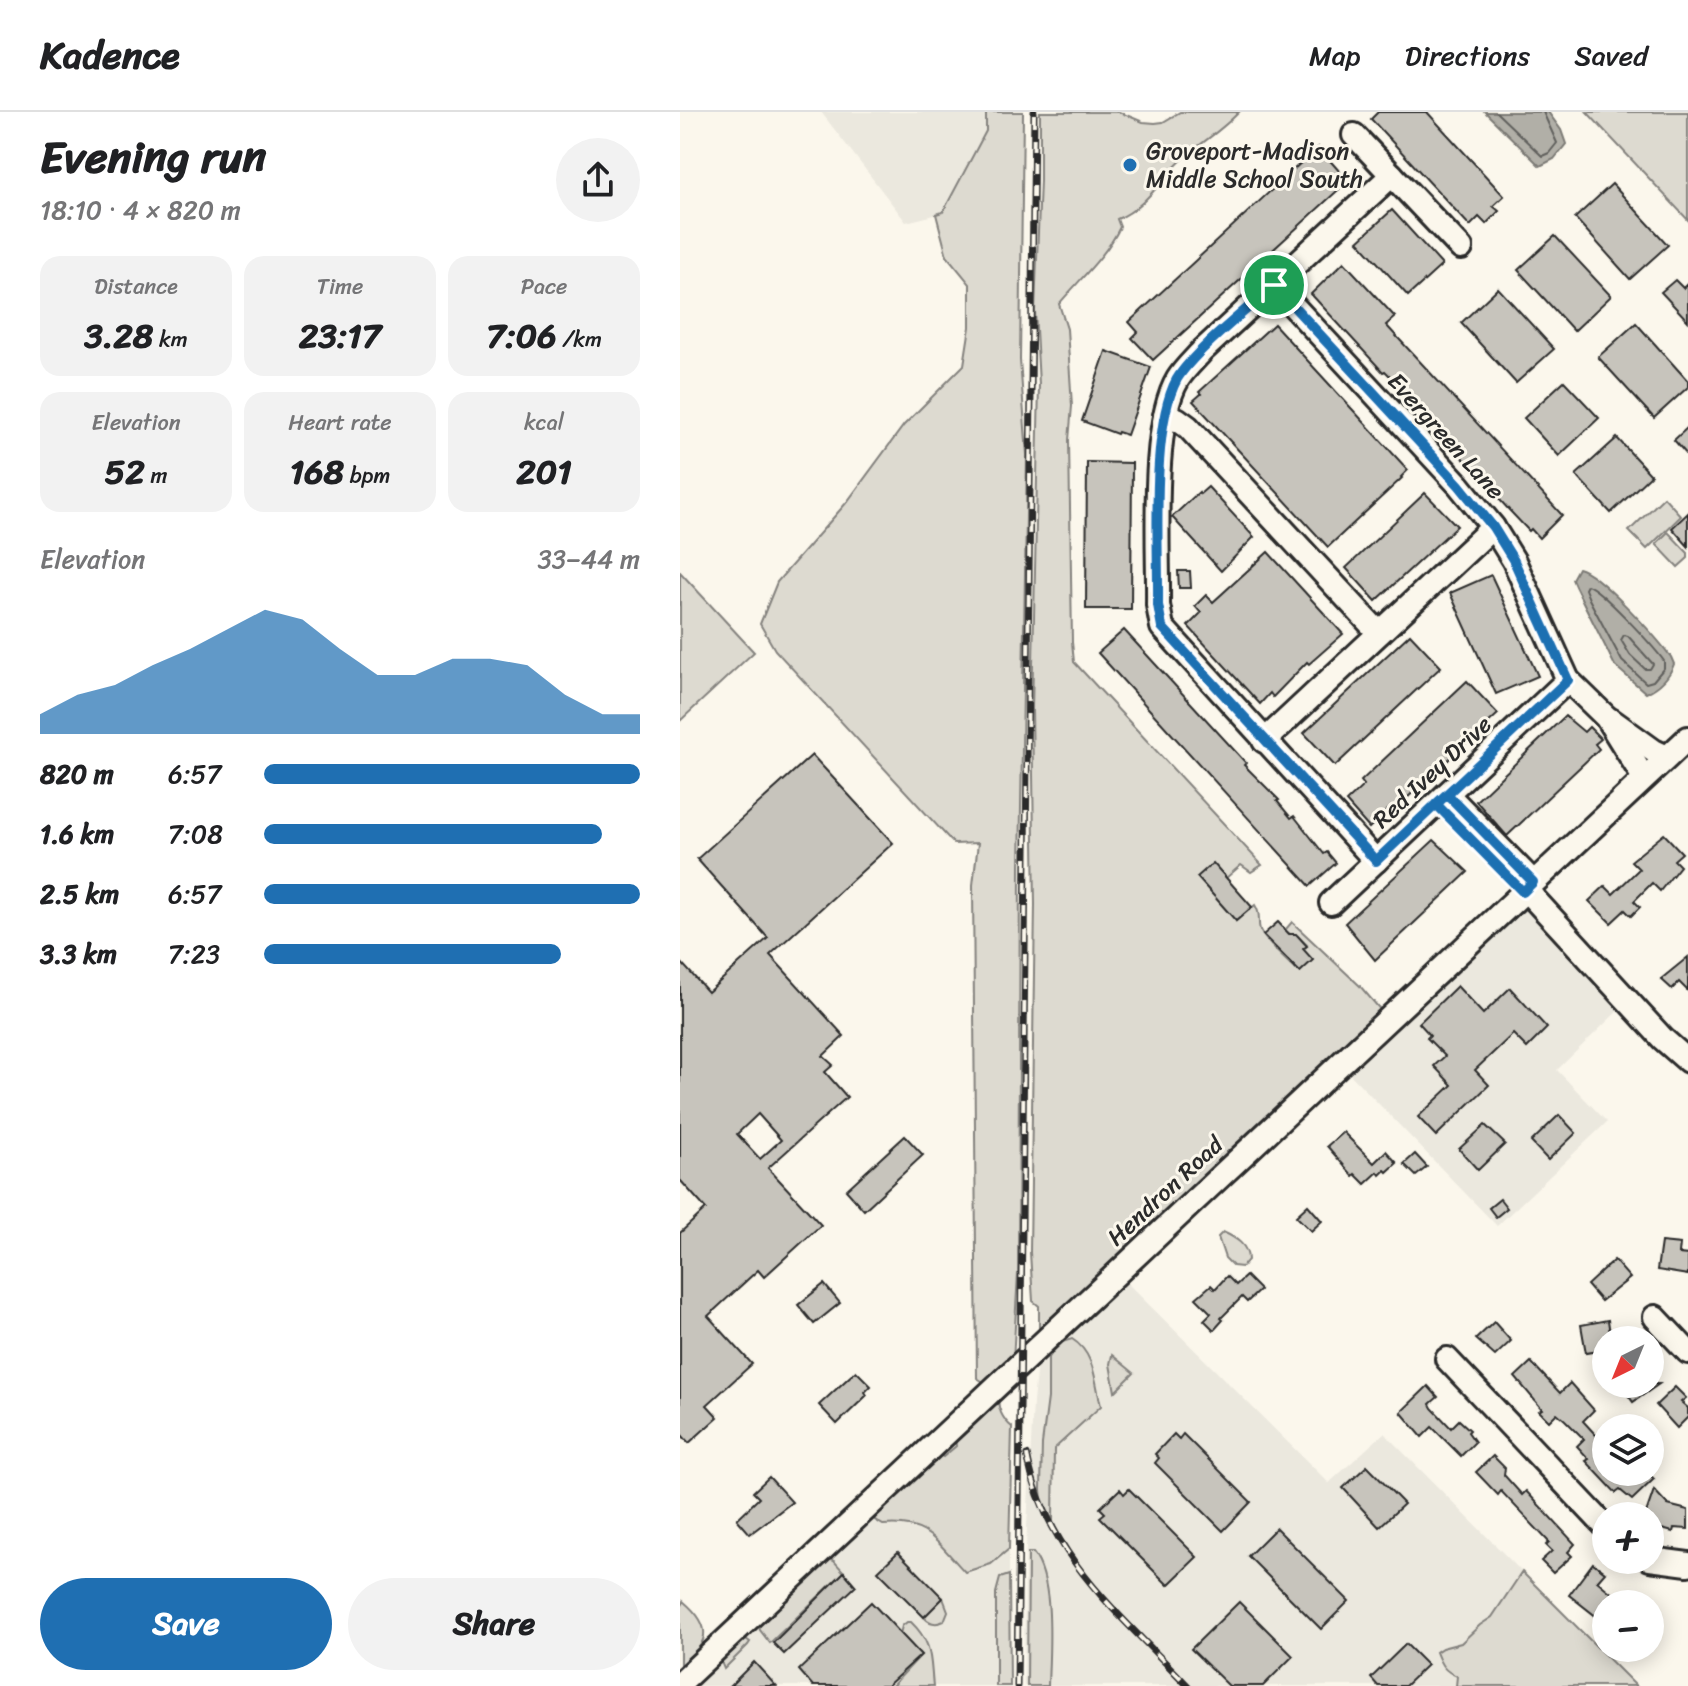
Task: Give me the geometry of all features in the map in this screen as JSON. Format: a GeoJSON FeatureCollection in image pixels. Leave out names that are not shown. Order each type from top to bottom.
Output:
{"type":"FeatureCollection","features":[{"type":"Feature","properties":{"kind":"street"},"geometry":{"type":"LineString","coordinates":[[1354,135],[1461,248]]}},
{"type":"Feature","properties":{"kind":"street"},"geometry":{"type":"LineString","coordinates":[[1376,861],[1162,627],[1158,605],[1160,442],[1177,379],[1202,351],[1392,175]]}},
{"type":"Feature","properties":{"kind":"street","name":"Evergreen Lane"},"geometry":{"type":"LineString","coordinates":[[1274,285],[1459,485],[1493,527],[1514,561],[1568,680],[1606,717],[1644,778]]}},
{"type":"Feature","properties":{"kind":"street"},"geometry":{"type":"LineString","coordinates":[[1165,416],[1177,419],[1188,427],[1379,633]]}},
{"type":"Feature","properties":{"kind":"street"},"geometry":{"type":"LineString","coordinates":[[1264,741],[1493,527]]}},
{"type":"Feature","properties":{"kind":"street","name":"Red Ivey Drive"},"geometry":{"type":"LineString","coordinates":[[1331,903],[1568,680]]}},
{"type":"Feature","properties":{"kind":"street","name":"Evergreen Lane"},"geometry":{"type":"LineString","coordinates":[[1606,717],[1667,757]]}},
{"type":"Feature","properties":{"kind":"street","name":"Hendron Road"},"geometry":{"type":"LineString","coordinates":[[680,1683],[1688,738]]}},
{"type":"Feature","properties":{"kind":"street"},"geometry":{"type":"LineString","coordinates":[[1442,799],[1663,1039],[1688,1061]]}},
{"type":"Feature","properties":{"kind":"street"},"geometry":{"type":"LineString","coordinates":[[1655,1317],[1688,1352]]}},
{"type":"Feature","properties":{"kind":"street"},"geometry":{"type":"LineString","coordinates":[[1447,1359],[1592,1512]]}},
{"type":"Feature","properties":{"kind":"street"},"geometry":{"type":"LineString","coordinates":[[1664,1561],[1688,1564]]}},
{"type":"Feature","properties":{"kind":"shaded area"},"geometry":{"type":"Polygon","coordinates":[[[821,112],[986,112],[986,131],[943,213],[906,222],[821,112]]]}},
{"type":"Feature","properties":{"kind":"shaded area"},"geometry":{"type":"Polygon","coordinates":[[[986,112],[1023,112],[1020,360],[1027,455],[1020,866],[1018,1273],[1013,1361],[987,1384],[977,1378],[973,885],[978,843],[954,844],[775,650],[760,624],[777,582],[847,502],[904,425],[964,365],[970,327],[970,284],[947,256],[936,214],[943,212],[986,131],[986,112]]]}},
{"type":"Feature","properties":{"kind":"shaded area"},"geometry":{"type":"Polygon","coordinates":[[[1040,112],[1119,112],[1143,122],[1155,123],[1180,112],[1239,112],[1177,164],[1137,207],[1117,219],[1120,227],[1107,248],[1059,304],[1067,329],[1072,406],[1069,440],[1074,662],[1262,865],[1251,872],[1241,865],[1226,878],[1236,921],[1255,905],[1263,935],[1300,972],[1303,949],[1307,945],[1285,930],[1292,922],[1360,986],[1384,1014],[1039,1333],[1039,1306],[1033,1301],[1030,1252],[1035,904],[1032,710],[1039,384],[1035,311],[1040,112]]]}},
{"type":"Feature","properties":{"kind":"shaded area"},"geometry":{"type":"Polygon","coordinates":[[[1587,112],[1688,112],[1688,220],[1587,112]]]}},
{"type":"Feature","properties":{"kind":"shaded area"},"geometry":{"type":"Polygon","coordinates":[[[1664,497],[1681,516],[1647,549],[1629,531],[1664,497]]]}},
{"type":"Feature","properties":{"kind":"shaded area"},"geometry":{"type":"Polygon","coordinates":[[[1668,532],[1688,553],[1688,558],[1678,567],[1656,544],[1668,532]]]}},
{"type":"Feature","properties":{"kind":"shaded area"},"geometry":{"type":"Polygon","coordinates":[[[680,572],[754,652],[680,721],[680,572]]]}},
{"type":"Feature","properties":{"kind":"shaded area"},"geometry":{"type":"Polygon","coordinates":[[[1536,891],[1628,1001],[1557,1070],[1607,1122],[1497,1226],[1345,1069],[1536,891]]]}},
{"type":"Feature","properties":{"kind":"shaded area"},"geometry":{"type":"Polygon","coordinates":[[[1223,1232],[1244,1246],[1248,1260],[1242,1267],[1233,1266],[1225,1258],[1218,1237],[1223,1232]]]}},
{"type":"Feature","properties":{"kind":"shaded area"},"geometry":{"type":"Polygon","coordinates":[[[1122,1278],[1329,1483],[1384,1433],[1522,1572],[1492,1617],[1461,1643],[1442,1648],[1436,1653],[1441,1665],[1525,1686],[1024,1686],[1025,1569],[1037,1363],[1122,1278]]]}},
{"type":"Feature","properties":{"kind":"shaded area"},"geometry":{"type":"Polygon","coordinates":[[[1072,1339],[1090,1360],[1101,1406],[1054,1449],[1053,1521],[1042,1500],[1041,1489],[1048,1359],[1059,1343],[1072,1339]]]}},
{"type":"Feature","properties":{"kind":"shaded area"},"geometry":{"type":"Polygon","coordinates":[[[1112,1355],[1134,1373],[1115,1392],[1110,1364],[1112,1355]]]}},
{"type":"Feature","properties":{"kind":"shaded area"},"geometry":{"type":"Polygon","coordinates":[[[999,1395],[1001,1413],[1012,1427],[1009,1549],[991,1564],[965,1572],[922,1530],[898,1524],[883,1525],[875,1520],[873,1514],[938,1454],[943,1457],[956,1446],[955,1438],[999,1395]]]}},
{"type":"Feature","properties":{"kind":"shaded area"},"geometry":{"type":"Polygon","coordinates":[[[873,1514],[883,1525],[920,1528],[931,1534],[955,1562],[972,1572],[991,1564],[1009,1549],[1009,1575],[1000,1579],[996,1593],[996,1686],[933,1686],[929,1663],[931,1655],[923,1633],[911,1622],[903,1635],[921,1655],[892,1686],[688,1686],[873,1514]]]}},
{"type":"Feature","properties":{"kind":"shaded area"},"geometry":{"type":"Polygon","coordinates":[[[1028,1553],[1033,1553],[1040,1565],[1048,1598],[1048,1686],[1027,1686],[1028,1553]]]}},
{"type":"Feature","properties":{"kind":"shaded area"},"geometry":{"type":"Polygon","coordinates":[[[829,1559],[844,1572],[770,1643],[760,1630],[759,1623],[821,1561],[829,1559]]]}},
{"type":"Feature","properties":{"kind":"shaded area"},"geometry":{"type":"Polygon","coordinates":[[[1522,1572],[1592,1642],[1592,1662],[1612,1662],[1636,1686],[1456,1686],[1457,1676],[1444,1667],[1436,1652],[1461,1643],[1492,1617],[1522,1572]]]}},
{"type":"Feature","properties":{"kind":"shaded area"},"geometry":{"type":"Polygon","coordinates":[[[1009,1575],[1010,1686],[996,1686],[996,1593],[1000,1578],[1009,1575]]]}},
{"type":"Feature","properties":{"kind":"shaded area"},"geometry":{"type":"Polygon","coordinates":[[[943,1598],[948,1611],[944,1621],[929,1621],[924,1617],[943,1598]]]}},
{"type":"Feature","properties":{"kind":"shaded area"},"geometry":{"type":"Polygon","coordinates":[[[683,1601],[700,1620],[704,1636],[702,1643],[680,1669],[680,1608],[683,1601]]]}},
{"type":"Feature","properties":{"kind":"shaded area"},"geometry":{"type":"Polygon","coordinates":[[[907,1622],[911,1622],[927,1644],[933,1686],[892,1686],[921,1655],[900,1634],[907,1622]]]}},
{"type":"Feature","properties":{"kind":"shaded area"},"geometry":{"type":"Polygon","coordinates":[[[742,1636],[750,1642],[724,1669],[720,1659],[742,1636]]]}},
{"type":"Feature","properties":{"kind":"water"},"geometry":{"type":"Polygon","coordinates":[[[1485,112],[1548,112],[1561,130],[1566,144],[1554,159],[1540,166],[1485,112]]]}},
{"type":"Feature","properties":{"kind":"water"},"geometry":{"type":"Polygon","coordinates":[[[1578,568],[1613,593],[1671,657],[1674,664],[1672,669],[1655,688],[1646,693],[1615,666],[1572,579],[1578,568]]]}},
{"type":"Feature","properties":{"kind":"building"},"geometry":{"type":"Polygon","coordinates":[[[1378,112],[1427,112],[1504,196],[1493,206],[1499,211],[1486,224],[1479,217],[1470,226],[1371,119],[1378,112]]]}},
{"type":"Feature","properties":{"kind":"building"},"geometry":{"type":"Polygon","coordinates":[[[1318,147],[1348,181],[1153,360],[1132,338],[1138,332],[1129,322],[1318,147]]]}},
{"type":"Feature","properties":{"kind":"building"},"geometry":{"type":"Polygon","coordinates":[[[1612,184],[1668,245],[1630,279],[1575,218],[1612,184]]]}},
{"type":"Feature","properties":{"kind":"building"},"geometry":{"type":"Polygon","coordinates":[[[1392,210],[1442,265],[1408,296],[1358,241],[1392,210]]]}},
{"type":"Feature","properties":{"kind":"building"},"geometry":{"type":"Polygon","coordinates":[[[1555,236],[1611,296],[1574,331],[1518,270],[1555,236]]]}},
{"type":"Feature","properties":{"kind":"building"},"geometry":{"type":"Polygon","coordinates":[[[1344,262],[1395,317],[1386,325],[1562,515],[1539,538],[1510,511],[1477,475],[1479,473],[1431,424],[1433,422],[1398,388],[1400,386],[1383,372],[1311,294],[1344,262]]]}},
{"type":"Feature","properties":{"kind":"building"},"geometry":{"type":"Polygon","coordinates":[[[1675,280],[1683,288],[1688,283],[1688,321],[1661,292],[1675,280]]]}},
{"type":"Feature","properties":{"kind":"building"},"geometry":{"type":"Polygon","coordinates":[[[1498,288],[1554,349],[1516,383],[1461,323],[1498,288]]]}},
{"type":"Feature","properties":{"kind":"building"},"geometry":{"type":"Polygon","coordinates":[[[1636,323],[1688,381],[1688,387],[1654,418],[1598,357],[1636,323]]]}},
{"type":"Feature","properties":{"kind":"building"},"geometry":{"type":"Polygon","coordinates":[[[1274,324],[1408,470],[1328,547],[1193,401],[1274,324]]]}},
{"type":"Feature","properties":{"kind":"building"},"geometry":{"type":"Polygon","coordinates":[[[1106,351],[1151,367],[1127,435],[1082,421],[1106,351]]]}},
{"type":"Feature","properties":{"kind":"building"},"geometry":{"type":"Polygon","coordinates":[[[1564,381],[1599,418],[1559,456],[1524,418],[1564,381]]]}},
{"type":"Feature","properties":{"kind":"building"},"geometry":{"type":"Polygon","coordinates":[[[1688,427],[1688,456],[1674,440],[1688,427]]]}},
{"type":"Feature","properties":{"kind":"building"},"geometry":{"type":"Polygon","coordinates":[[[1617,438],[1651,475],[1611,513],[1576,475],[1617,438]]]}},
{"type":"Feature","properties":{"kind":"building"},"geometry":{"type":"Polygon","coordinates":[[[1087,462],[1132,463],[1131,609],[1086,609],[1087,462]]]}},
{"type":"Feature","properties":{"kind":"building"},"geometry":{"type":"Polygon","coordinates":[[[1208,487],[1254,537],[1221,571],[1172,517],[1208,487]]]}},
{"type":"Feature","properties":{"kind":"building"},"geometry":{"type":"Polygon","coordinates":[[[1425,493],[1457,526],[1376,601],[1346,568],[1425,493]]]}},
{"type":"Feature","properties":{"kind":"building"},"geometry":{"type":"Polygon","coordinates":[[[1688,513],[1688,546],[1672,528],[1688,513]]]}},
{"type":"Feature","properties":{"kind":"building"},"geometry":{"type":"Polygon","coordinates":[[[1268,552],[1343,634],[1309,664],[1307,662],[1273,697],[1270,693],[1260,704],[1188,626],[1201,613],[1195,606],[1206,595],[1213,602],[1268,552]]]}},
{"type":"Feature","properties":{"kind":"building"},"geometry":{"type":"Polygon","coordinates":[[[1178,571],[1190,571],[1191,588],[1179,588],[1178,571]]]}},
{"type":"Feature","properties":{"kind":"building"},"geometry":{"type":"Polygon","coordinates":[[[1491,575],[1538,676],[1496,694],[1450,593],[1491,575]]]}},
{"type":"Feature","properties":{"kind":"building"},"geometry":{"type":"Polygon","coordinates":[[[1124,630],[1279,800],[1291,818],[1294,816],[1324,854],[1327,852],[1336,863],[1310,886],[1098,653],[1124,630]]]}},
{"type":"Feature","properties":{"kind":"building"},"geometry":{"type":"Polygon","coordinates":[[[1410,634],[1441,667],[1335,766],[1304,733],[1410,634]]]}},
{"type":"Feature","properties":{"kind":"building"},"geometry":{"type":"Polygon","coordinates":[[[1467,681],[1498,714],[1394,810],[1391,807],[1369,828],[1346,802],[1364,785],[1361,781],[1467,681]]]}},
{"type":"Feature","properties":{"kind":"building"},"geometry":{"type":"Polygon","coordinates":[[[1565,716],[1584,732],[1589,727],[1601,739],[1595,744],[1599,749],[1507,836],[1476,801],[1565,716]]]}},
{"type":"Feature","properties":{"kind":"building"},"geometry":{"type":"Polygon","coordinates":[[[812,755],[893,843],[770,955],[844,1036],[823,1056],[833,1065],[825,1072],[847,1097],[768,1168],[821,1225],[764,1277],[758,1270],[708,1316],[752,1364],[707,1405],[718,1417],[689,1443],[680,1433],[680,1233],[706,1209],[680,1180],[680,961],[708,992],[768,938],[697,859],[812,755]],[[758,1114],[737,1134],[760,1159],[781,1140],[758,1114]]]}},
{"type":"Feature","properties":{"kind":"building"},"geometry":{"type":"Polygon","coordinates":[[[1664,834],[1682,853],[1674,860],[1680,866],[1660,891],[1652,883],[1634,901],[1640,907],[1631,916],[1625,910],[1611,923],[1589,901],[1605,886],[1613,894],[1639,869],[1631,861],[1664,834]]]}},
{"type":"Feature","properties":{"kind":"building"},"geometry":{"type":"Polygon","coordinates":[[[1434,840],[1468,872],[1375,960],[1345,923],[1434,840]]]}},
{"type":"Feature","properties":{"kind":"building"},"geometry":{"type":"Polygon","coordinates":[[[1213,863],[1252,907],[1236,921],[1197,877],[1213,863]]]}},
{"type":"Feature","properties":{"kind":"building"},"geometry":{"type":"Polygon","coordinates":[[[1278,922],[1307,946],[1303,949],[1313,960],[1300,972],[1263,935],[1278,922]]]}},
{"type":"Feature","properties":{"kind":"building"},"geometry":{"type":"Polygon","coordinates":[[[1688,957],[1688,991],[1679,982],[1672,989],[1661,979],[1688,957]]]}},
{"type":"Feature","properties":{"kind":"building"},"geometry":{"type":"Polygon","coordinates":[[[1457,986],[1483,1014],[1510,988],[1547,1028],[1527,1048],[1513,1034],[1475,1070],[1489,1085],[1436,1136],[1418,1117],[1452,1085],[1434,1066],[1445,1056],[1427,1038],[1430,1035],[1419,1023],[1457,986]]]}},
{"type":"Feature","properties":{"kind":"building"},"geometry":{"type":"Polygon","coordinates":[[[1559,1115],[1576,1133],[1548,1160],[1531,1142],[1559,1115]]]}},
{"type":"Feature","properties":{"kind":"building"},"geometry":{"type":"Polygon","coordinates":[[[1485,1125],[1505,1144],[1478,1170],[1459,1149],[1485,1125]]]}},
{"type":"Feature","properties":{"kind":"building"},"geometry":{"type":"Polygon","coordinates":[[[1343,1132],[1374,1163],[1386,1151],[1397,1163],[1387,1172],[1385,1170],[1380,1175],[1378,1172],[1365,1184],[1355,1174],[1353,1176],[1327,1146],[1343,1132]]]}},
{"type":"Feature","properties":{"kind":"building"},"geometry":{"type":"Polygon","coordinates":[[[905,1136],[923,1155],[864,1210],[846,1190],[905,1136]]]}},
{"type":"Feature","properties":{"kind":"building"},"geometry":{"type":"Polygon","coordinates":[[[1415,1154],[1427,1167],[1416,1176],[1404,1164],[1415,1154]]]}},
{"type":"Feature","properties":{"kind":"building"},"geometry":{"type":"Polygon","coordinates":[[[1500,1199],[1507,1208],[1496,1217],[1489,1208],[1500,1199]]]}},
{"type":"Feature","properties":{"kind":"building"},"geometry":{"type":"Polygon","coordinates":[[[1308,1205],[1322,1221],[1311,1231],[1296,1216],[1308,1205]]]}},
{"type":"Feature","properties":{"kind":"building"},"geometry":{"type":"Polygon","coordinates":[[[1661,1242],[1680,1244],[1679,1254],[1688,1255],[1688,1275],[1657,1270],[1661,1242]]]}},
{"type":"Feature","properties":{"kind":"building"},"geometry":{"type":"Polygon","coordinates":[[[1614,1260],[1630,1278],[1601,1301],[1587,1285],[1614,1260]]]}},
{"type":"Feature","properties":{"kind":"building"},"geometry":{"type":"Polygon","coordinates":[[[1227,1276],[1236,1285],[1246,1276],[1260,1290],[1247,1302],[1242,1297],[1221,1318],[1223,1320],[1214,1330],[1204,1320],[1211,1313],[1196,1298],[1211,1285],[1215,1289],[1227,1276]]]}},
{"type":"Feature","properties":{"kind":"building"},"geometry":{"type":"Polygon","coordinates":[[[824,1284],[840,1303],[814,1324],[798,1305],[824,1284]]]}},
{"type":"Feature","properties":{"kind":"building"},"geometry":{"type":"Polygon","coordinates":[[[1608,1320],[1609,1326],[1592,1326],[1592,1352],[1586,1353],[1581,1325],[1608,1320]]]}},
{"type":"Feature","properties":{"kind":"building"},"geometry":{"type":"Polygon","coordinates":[[[1494,1322],[1511,1341],[1495,1356],[1476,1339],[1494,1322]]]}},
{"type":"Feature","properties":{"kind":"building"},"geometry":{"type":"Polygon","coordinates":[[[1531,1362],[1560,1393],[1570,1383],[1594,1410],[1583,1421],[1592,1431],[1592,1467],[1577,1446],[1584,1439],[1557,1413],[1549,1421],[1515,1377],[1531,1362]]]}},
{"type":"Feature","properties":{"kind":"building"},"geometry":{"type":"Polygon","coordinates":[[[856,1371],[871,1386],[865,1392],[867,1395],[837,1424],[819,1405],[856,1371]]]}},
{"type":"Feature","properties":{"kind":"building"},"geometry":{"type":"Polygon","coordinates":[[[1428,1386],[1438,1397],[1430,1404],[1432,1408],[1451,1428],[1459,1420],[1470,1430],[1468,1432],[1475,1442],[1461,1456],[1432,1427],[1422,1437],[1401,1412],[1428,1386]]]}},
{"type":"Feature","properties":{"kind":"building"},"geometry":{"type":"Polygon","coordinates":[[[1675,1387],[1686,1398],[1681,1402],[1688,1408],[1688,1417],[1677,1428],[1656,1405],[1675,1387]]]}},
{"type":"Feature","properties":{"kind":"building"},"geometry":{"type":"Polygon","coordinates":[[[1174,1434],[1179,1439],[1183,1434],[1251,1502],[1223,1531],[1155,1463],[1159,1458],[1155,1454],[1174,1434]]]}},
{"type":"Feature","properties":{"kind":"building"},"geometry":{"type":"Polygon","coordinates":[[[1493,1456],[1505,1468],[1504,1475],[1522,1495],[1526,1491],[1575,1544],[1568,1552],[1572,1556],[1553,1573],[1541,1561],[1552,1551],[1546,1545],[1549,1542],[1501,1491],[1498,1495],[1476,1472],[1493,1456]]]}},
{"type":"Feature","properties":{"kind":"building"},"geometry":{"type":"Polygon","coordinates":[[[1367,1466],[1404,1504],[1379,1527],[1343,1488],[1367,1466]]]}},
{"type":"Feature","properties":{"kind":"building"},"geometry":{"type":"Polygon","coordinates":[[[769,1477],[792,1502],[750,1534],[737,1519],[759,1498],[753,1492],[769,1477]]]}},
{"type":"Feature","properties":{"kind":"building"},"geometry":{"type":"Polygon","coordinates":[[[1609,1486],[1647,1486],[1632,1500],[1620,1490],[1616,1493],[1609,1486]]]}},
{"type":"Feature","properties":{"kind":"building"},"geometry":{"type":"Polygon","coordinates":[[[1120,1489],[1124,1494],[1129,1489],[1197,1557],[1168,1585],[1100,1517],[1105,1513],[1100,1508],[1120,1489]]]}},
{"type":"Feature","properties":{"kind":"building"},"geometry":{"type":"Polygon","coordinates":[[[1654,1490],[1668,1505],[1688,1510],[1688,1529],[1674,1528],[1673,1532],[1664,1530],[1664,1502],[1650,1502],[1654,1490]]]}},
{"type":"Feature","properties":{"kind":"building"},"geometry":{"type":"Polygon","coordinates":[[[1276,1528],[1349,1601],[1321,1629],[1248,1556],[1276,1528]]]}},
{"type":"Feature","properties":{"kind":"building"},"geometry":{"type":"Polygon","coordinates":[[[898,1552],[943,1598],[924,1617],[878,1571],[898,1552]]]}},
{"type":"Feature","properties":{"kind":"building"},"geometry":{"type":"Polygon","coordinates":[[[1592,1564],[1592,1574],[1603,1574],[1597,1581],[1608,1590],[1592,1590],[1592,1613],[1569,1595],[1592,1564]]]}},
{"type":"Feature","properties":{"kind":"building"},"geometry":{"type":"Polygon","coordinates":[[[844,1572],[856,1586],[784,1654],[773,1643],[844,1572]]]}},
{"type":"Feature","properties":{"kind":"building"},"geometry":{"type":"Polygon","coordinates":[[[871,1602],[921,1655],[887,1686],[813,1686],[799,1670],[871,1602]]]}},
{"type":"Feature","properties":{"kind":"building"},"geometry":{"type":"Polygon","coordinates":[[[1239,1602],[1293,1656],[1263,1686],[1229,1686],[1191,1649],[1239,1602]]]}},
{"type":"Feature","properties":{"kind":"building"},"geometry":{"type":"Polygon","coordinates":[[[1406,1644],[1427,1665],[1405,1686],[1378,1686],[1371,1678],[1406,1644]]]}},
{"type":"Feature","properties":{"kind":"building"},"geometry":{"type":"Polygon","coordinates":[[[754,1662],[776,1686],[730,1686],[754,1662]]]}},
{"type":"Feature","properties":{"kind":"railway"},"geometry":{"type":"LineString","coordinates":[[1017,1686],[1034,112]]}},
{"type":"Feature","properties":{"kind":"railway"},"geometry":{"type":"LineString","coordinates":[[1027,1455],[1037,1491],[1051,1524],[1069,1554],[1113,1608],[1188,1686]]}},
{"type":"Feature","properties":{"kind":"place","name":"Groveport-Madison Middle School South"},"geometry":{"type":"Point","coordinates":[1130,165]}},
{"type":"Feature","properties":{"kind":"route"},"geometry":{"type":"LineString","coordinates":[[1274,285],[1202,351],[1177,379],[1166,411],[1160,442],[1158,605],[1162,627],[1376,861],[1447,794],[1533,882],[1523,892],[1436,804],[1568,680],[1514,561],[1493,527],[1459,485],[1274,285]]}}]}
